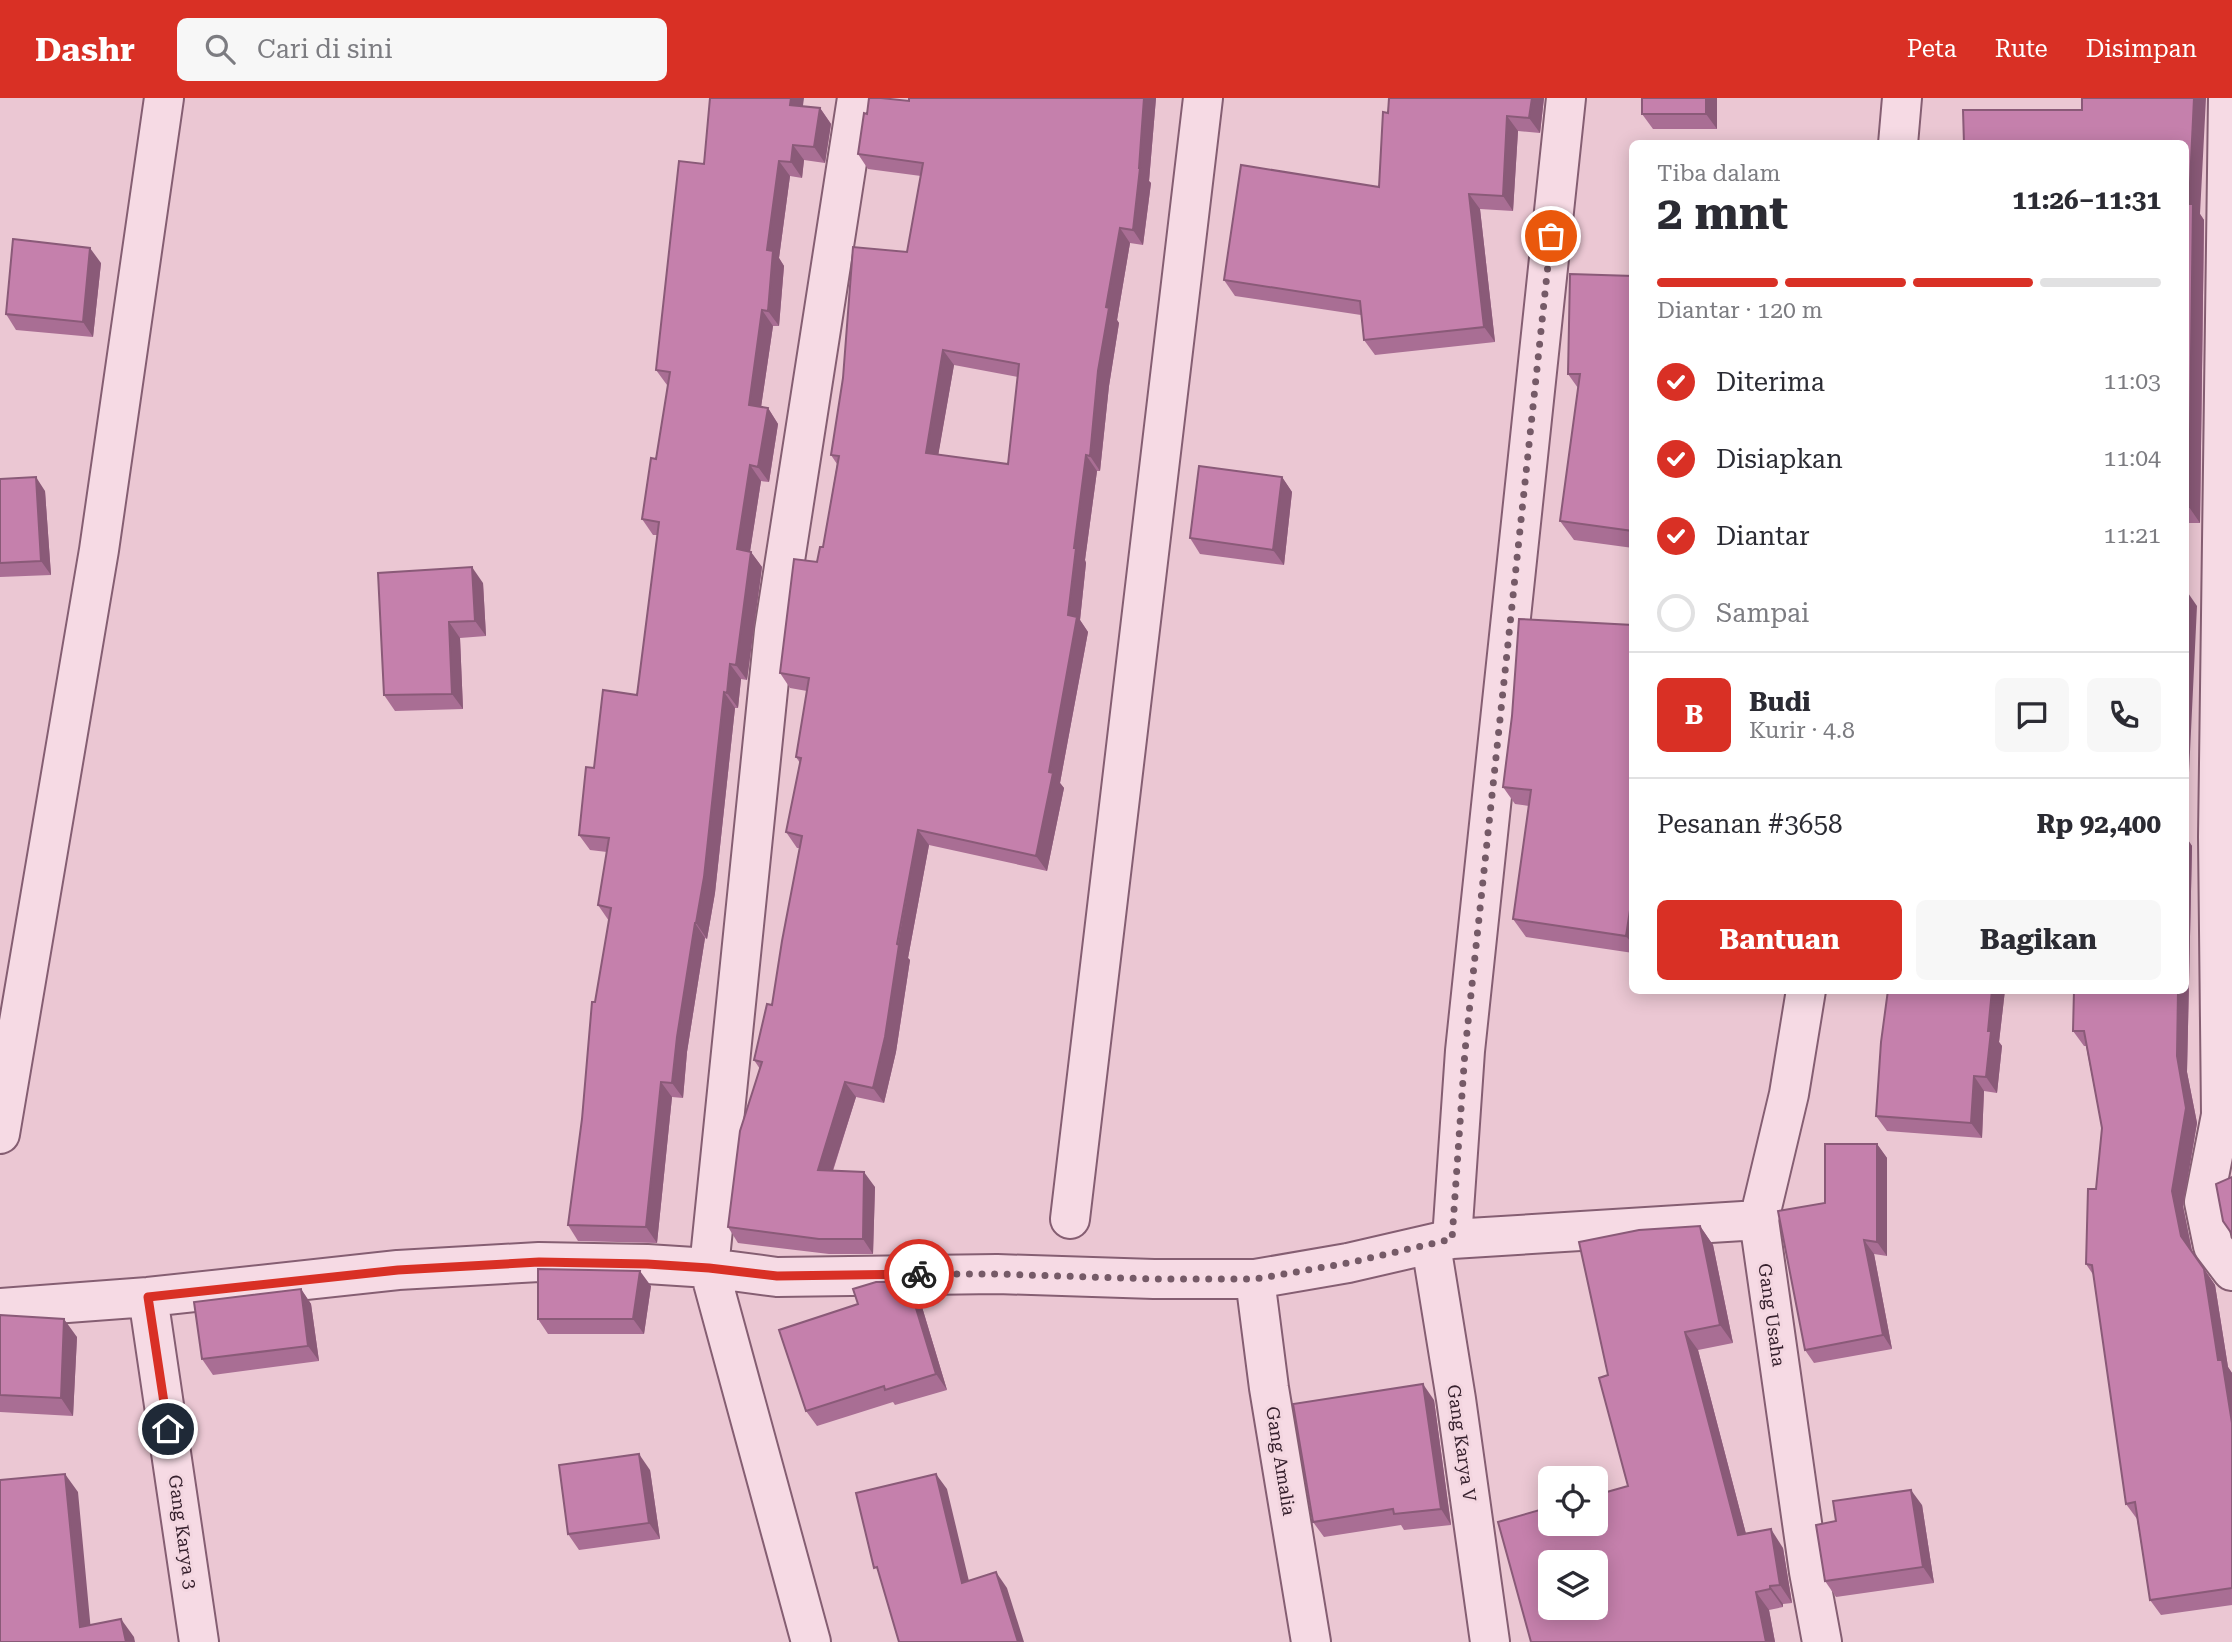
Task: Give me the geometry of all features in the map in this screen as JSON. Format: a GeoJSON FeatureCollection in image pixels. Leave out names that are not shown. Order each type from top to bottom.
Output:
{"type":"FeatureCollection","features":[{"type":"Feature","properties":{"kind":"street"},"geometry":{"type":"LineString","coordinates":[[0,1135],[99,550],[164,98]]}},
{"type":"Feature","properties":{"kind":"street"},"geometry":{"type":"LineString","coordinates":[[811,1642],[709,1268],[774,631],[857,98]]}},
{"type":"Feature","properties":{"kind":"street"},"geometry":{"type":"LineString","coordinates":[[1070,1219],[1203,98]]}},
{"type":"Feature","properties":{"kind":"street","name":"Gang Karya V"},"geometry":{"type":"LineString","coordinates":[[1490,1642],[1456,1399],[1441,1242],[1465,1051],[1566,98]]}},
{"type":"Feature","properties":{"kind":"street"},"geometry":{"type":"LineString","coordinates":[[1898,140],[1902,98]]}},
{"type":"Feature","properties":{"kind":"street"},"geometry":{"type":"LineString","coordinates":[[2228,98],[2218,837],[2221,1115],[2204,1202],[2213,1245],[2232,1271]]}},
{"type":"Feature","properties":{"kind":"street","name":"Gang Usaha"},"geometry":{"type":"LineString","coordinates":[[1805,994],[1789,1094],[1759,1220],[1809,1572],[1822,1642]]}},
{"type":"Feature","properties":{"kind":"street"},"geometry":{"type":"LineString","coordinates":[[0,1308],[148,1297],[398,1270],[539,1262],[647,1264],[777,1276],[997,1274],[1255,1279],[1348,1263],[1441,1242],[1759,1220]]}},
{"type":"Feature","properties":{"kind":"street","name":"Gang Amalia"},"geometry":{"type":"LineString","coordinates":[[1255,1279],[1269,1388],[1311,1642]]}},
{"type":"Feature","properties":{"kind":"street","name":"Gang Karya 3"},"geometry":{"type":"LineString","coordinates":[[148,1297],[199,1642]]}},
{"type":"Feature","properties":{"kind":"building"},"geometry":{"type":"Polygon","coordinates":[[[710,98],[791,98],[790,105],[820,108],[814,147],[793,145],[791,162],[779,161],[767,250],[773,251],[768,311],[762,310],[749,405],[768,408],[758,467],[750,465],[737,549],[751,552],[736,665],[730,664],[727,693],[724,692],[704,877],[677,1037],[672,1083],[661,1082],[646,1227],[568,1225],[582,1119],[592,1002],[595,1002],[611,908],[598,905],[609,838],[579,835],[586,767],[594,768],[603,690],[637,695],[659,522],[642,519],[651,458],[656,459],[670,372],[656,370],[679,161],[704,164],[710,98]]]}},
{"type":"Feature","properties":{"kind":"building"},"geometry":{"type":"Polygon","coordinates":[[[869,98],[909,101],[909,98],[1144,98],[1133,230],[1120,228],[1106,307],[1109,308],[1098,371],[1090,456],[1086,455],[1074,548],[1068,615],[1077,617],[1049,772],[1053,773],[1036,856],[918,830],[897,944],[899,945],[885,1037],[873,1088],[845,1082],[818,1170],[864,1172],[863,1239],[819,1239],[728,1227],[740,1131],[762,1062],[754,1060],[767,1004],[772,1005],[802,836],[786,832],[801,758],[796,757],[809,678],[780,673],[794,559],[817,562],[820,547],[823,547],[839,456],[831,455],[843,378],[853,247],[907,252],[923,163],[858,154],[864,113],[867,114],[869,98]],[[943,350],[926,453],[1008,464],[1019,364],[943,350]]]}},
{"type":"Feature","properties":{"kind":"building"},"geometry":{"type":"Polygon","coordinates":[[[1389,98],[1532,98],[1529,118],[1507,116],[1503,196],[1469,194],[1484,327],[1364,340],[1360,301],[1224,280],[1241,165],[1379,187],[1383,112],[1388,113],[1389,98]]]}},
{"type":"Feature","properties":{"kind":"building"},"geometry":{"type":"Polygon","coordinates":[[[1642,98],[1706,98],[1706,114],[1642,114],[1642,98]]]}},
{"type":"Feature","properties":{"kind":"building"},"geometry":{"type":"Polygon","coordinates":[[[2082,98],[2194,98],[2189,204],[2189,140],[1964,140],[1963,110],[2082,110],[2082,98]]]}},
{"type":"Feature","properties":{"kind":"building"},"geometry":{"type":"Polygon","coordinates":[[[2189,204],[2193,204],[2189,507],[2189,204]]]}},
{"type":"Feature","properties":{"kind":"building"},"geometry":{"type":"Polygon","coordinates":[[[13,239],[90,248],[83,322],[6,314],[13,239]]]}},
{"type":"Feature","properties":{"kind":"building"},"geometry":{"type":"Polygon","coordinates":[[[1570,274],[1629,276],[1629,530],[1560,521],[1580,374],[1568,374],[1570,274]]]}},
{"type":"Feature","properties":{"kind":"building"},"geometry":{"type":"Polygon","coordinates":[[[1199,466],[1282,477],[1273,550],[1190,538],[1199,466]]]}},
{"type":"Feature","properties":{"kind":"building"},"geometry":{"type":"Polygon","coordinates":[[[36,477],[41,561],[0,563],[0,479],[36,477]]]}},
{"type":"Feature","properties":{"kind":"building"},"geometry":{"type":"Polygon","coordinates":[[[472,567],[475,621],[449,622],[452,694],[384,695],[378,573],[472,567]]]}},
{"type":"Feature","properties":{"kind":"building"},"geometry":{"type":"Polygon","coordinates":[[[1519,619],[1629,625],[1629,917],[1626,936],[1513,919],[1531,790],[1503,787],[1512,716],[1519,619]]]}},
{"type":"Feature","properties":{"kind":"building"},"geometry":{"type":"Polygon","coordinates":[[[1887,994],[1992,994],[1986,1077],[1974,1076],[1971,1123],[1876,1116],[1887,994]]]}},
{"type":"Feature","properties":{"kind":"building"},"geometry":{"type":"Polygon","coordinates":[[[2074,994],[2178,994],[2177,1056],[2186,1108],[2172,1191],[2181,1236],[2204,1269],[2218,1360],[2222,1360],[2232,1423],[2232,1588],[2150,1600],[2135,1502],[2126,1504],[2092,1265],[2086,1264],[2088,1189],[2096,1189],[2102,1128],[2084,1031],[2073,1031],[2074,994]]]}},
{"type":"Feature","properties":{"kind":"building"},"geometry":{"type":"Polygon","coordinates":[[[1825,1144],[1877,1144],[1877,1242],[1864,1240],[1883,1335],[1805,1350],[1778,1211],[1825,1203],[1825,1144]]]}},
{"type":"Feature","properties":{"kind":"building"},"geometry":{"type":"Polygon","coordinates":[[[2232,1177],[2232,1234],[2223,1221],[2216,1184],[2232,1177]]]}},
{"type":"Feature","properties":{"kind":"building"},"geometry":{"type":"Polygon","coordinates":[[[1700,1226],[1720,1325],[1685,1332],[1738,1535],[1771,1529],[1780,1585],[1756,1592],[1766,1642],[1531,1642],[1498,1522],[1538,1510],[1538,1536],[1608,1536],[1608,1492],[1628,1486],[1599,1378],[1608,1375],[1579,1242],[1639,1230],[1700,1226]]]}},
{"type":"Feature","properties":{"kind":"building"},"geometry":{"type":"Polygon","coordinates":[[[538,1269],[640,1271],[633,1319],[538,1319],[538,1269]]]}},
{"type":"Feature","properties":{"kind":"building"},"geometry":{"type":"Polygon","coordinates":[[[876,1282],[908,1282],[936,1374],[885,1390],[884,1386],[806,1411],[779,1330],[858,1304],[853,1289],[876,1282]]]}},
{"type":"Feature","properties":{"kind":"building"},"geometry":{"type":"Polygon","coordinates":[[[301,1289],[308,1346],[202,1359],[194,1302],[301,1289]]]}},
{"type":"Feature","properties":{"kind":"building"},"geometry":{"type":"Polygon","coordinates":[[[0,1315],[64,1319],[61,1398],[0,1395],[0,1315]]]}},
{"type":"Feature","properties":{"kind":"building"},"geometry":{"type":"Polygon","coordinates":[[[1423,1384],[1441,1509],[1394,1514],[1393,1509],[1313,1522],[1293,1404],[1423,1384]]]}},
{"type":"Feature","properties":{"kind":"building"},"geometry":{"type":"Polygon","coordinates":[[[639,1454],[649,1523],[568,1534],[559,1465],[639,1454]]]}},
{"type":"Feature","properties":{"kind":"building"},"geometry":{"type":"Polygon","coordinates":[[[65,1474],[80,1627],[121,1619],[126,1642],[0,1642],[0,1480],[65,1474]]]}},
{"type":"Feature","properties":{"kind":"building"},"geometry":{"type":"Polygon","coordinates":[[[936,1474],[962,1583],[996,1572],[1018,1642],[899,1642],[877,1567],[874,1568],[856,1493],[936,1474]]]}},
{"type":"Feature","properties":{"kind":"building"},"geometry":{"type":"Polygon","coordinates":[[[1911,1490],[1923,1567],[1825,1581],[1816,1525],[1836,1521],[1833,1501],[1911,1490]]]}},
{"type":"Feature","properties":{"kind":"way so far"},"geometry":{"type":"LineString","coordinates":[[919,1274],[1255,1279],[1348,1263],[1452,1239],[1465,1051],[1551,236]]}},
{"type":"Feature","properties":{"kind":"route"},"geometry":{"type":"LineString","coordinates":[[168,1429],[148,1297],[398,1270],[539,1262],[647,1264],[777,1276],[919,1274]]}}]}
